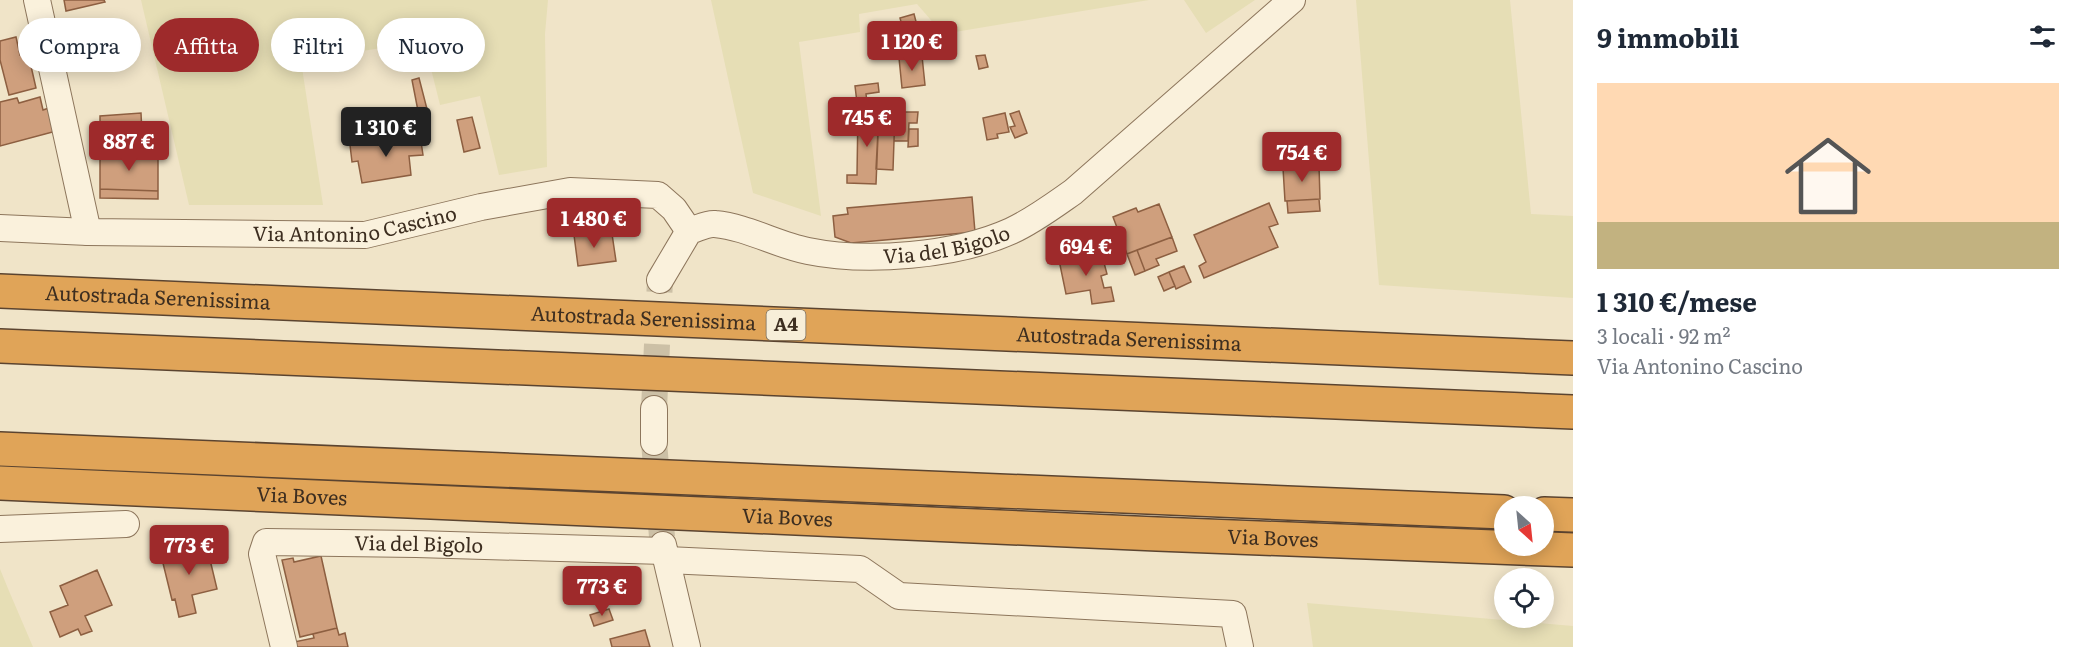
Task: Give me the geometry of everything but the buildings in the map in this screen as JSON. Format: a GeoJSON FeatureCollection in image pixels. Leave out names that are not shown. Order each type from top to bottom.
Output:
{"type":"FeatureCollection","features":[{"type":"Feature","properties":{"kind":"highway","name":"Autostrada Serenissima"},"geometry":{"type":"LineString","coordinates":[[0,291],[1573,358]]}},
{"type":"Feature","properties":{"kind":"highway"},"geometry":{"type":"LineString","coordinates":[[0,346],[1573,412]]}},
{"type":"Feature","properties":{"kind":"highway","name":"Via Boves"},"geometry":{"type":"LineString","coordinates":[[0,449],[1494,512]]}},
{"type":"Feature","properties":{"kind":"highway","name":"Via Boves"},"geometry":{"type":"LineString","coordinates":[[0,483],[1573,550]]}},
{"type":"Feature","properties":{"kind":"highway"},"geometry":{"type":"LineString","coordinates":[[1554,514],[1573,515]]}},
{"type":"Feature","properties":{"kind":"street"},"geometry":{"type":"LineString","coordinates":[[38,0],[88,232]]}},
{"type":"Feature","properties":{"kind":"street","name":"Via del Bigolo"},"geometry":{"type":"LineString","coordinates":[[689,231],[713,223],[807,251],[859,258],[936,251],[980,242],[1010,231],[1040,215],[1073,192],[1292,0]]}},
{"type":"Feature","properties":{"kind":"street","name":"Via Antonino Cascino"},"geometry":{"type":"LineString","coordinates":[[0,228],[88,232],[365,235],[481,207],[570,191],[658,195],[674,209],[689,231]]}},
{"type":"Feature","properties":{"kind":"street"},"geometry":{"type":"LineString","coordinates":[[660,280],[689,231]]}},
{"type":"Feature","properties":{"kind":"street"},"geometry":{"type":"LineString","coordinates":[[654,409],[654,442]]}},
{"type":"Feature","properties":{"kind":"street"},"geometry":{"type":"LineString","coordinates":[[0,529],[126,524]]}},
{"type":"Feature","properties":{"kind":"street","name":"Via del Bigolo"},"geometry":{"type":"LineString","coordinates":[[284,647],[262,554],[266,542],[664,549]]}},
{"type":"Feature","properties":{"kind":"street"},"geometry":{"type":"LineString","coordinates":[[687,647],[664,549],[860,568],[899,596],[1233,614],[1240,647]]}},
{"type":"Feature","properties":{"kind":"shaded area"},"geometry":{"type":"Polygon","coordinates":[[[141,0],[548,0],[545,34],[547,167],[499,175],[480,96],[440,105],[432,72],[485,72],[485,18],[377,18],[377,49],[365,51],[365,18],[271,18],[271,72],[303,72],[323,205],[189,205],[158,72],[259,72],[259,18],[153,18],[153,51],[141,0]]]}},
{"type":"Feature","properties":{"kind":"shaded area"},"geometry":{"type":"Polygon","coordinates":[[[711,0],[1149,0],[943,34],[917,4],[859,14],[860,32],[799,42],[821,216],[753,193],[711,0]]]}},
{"type":"Feature","properties":{"kind":"shaded area"},"geometry":{"type":"Polygon","coordinates":[[[1184,0],[1255,0],[1206,33],[1184,0]]]}},
{"type":"Feature","properties":{"kind":"shaded area"},"geometry":{"type":"Polygon","coordinates":[[[1356,0],[1510,0],[1531,214],[1573,216],[1573,298],[1379,285],[1356,0]]]}},
{"type":"Feature","properties":{"kind":"shaded area"},"geometry":{"type":"Polygon","coordinates":[[[0,569],[9,591],[33,647],[0,647],[0,569]]]}},
{"type":"Feature","properties":{"kind":"shaded area"},"geometry":{"type":"Polygon","coordinates":[[[1307,603],[1494,619],[1494,628],[1554,628],[1554,624],[1573,626],[1573,647],[1313,647],[1307,603]]]}},
{"type":"Feature","properties":{"kind":"tunnel"},"geometry":{"type":"LineString","coordinates":[[654,409],[660,280]]}},
{"type":"Feature","properties":{"kind":"tunnel"},"geometry":{"type":"LineString","coordinates":[[654,442],[662,537]]}}]}
